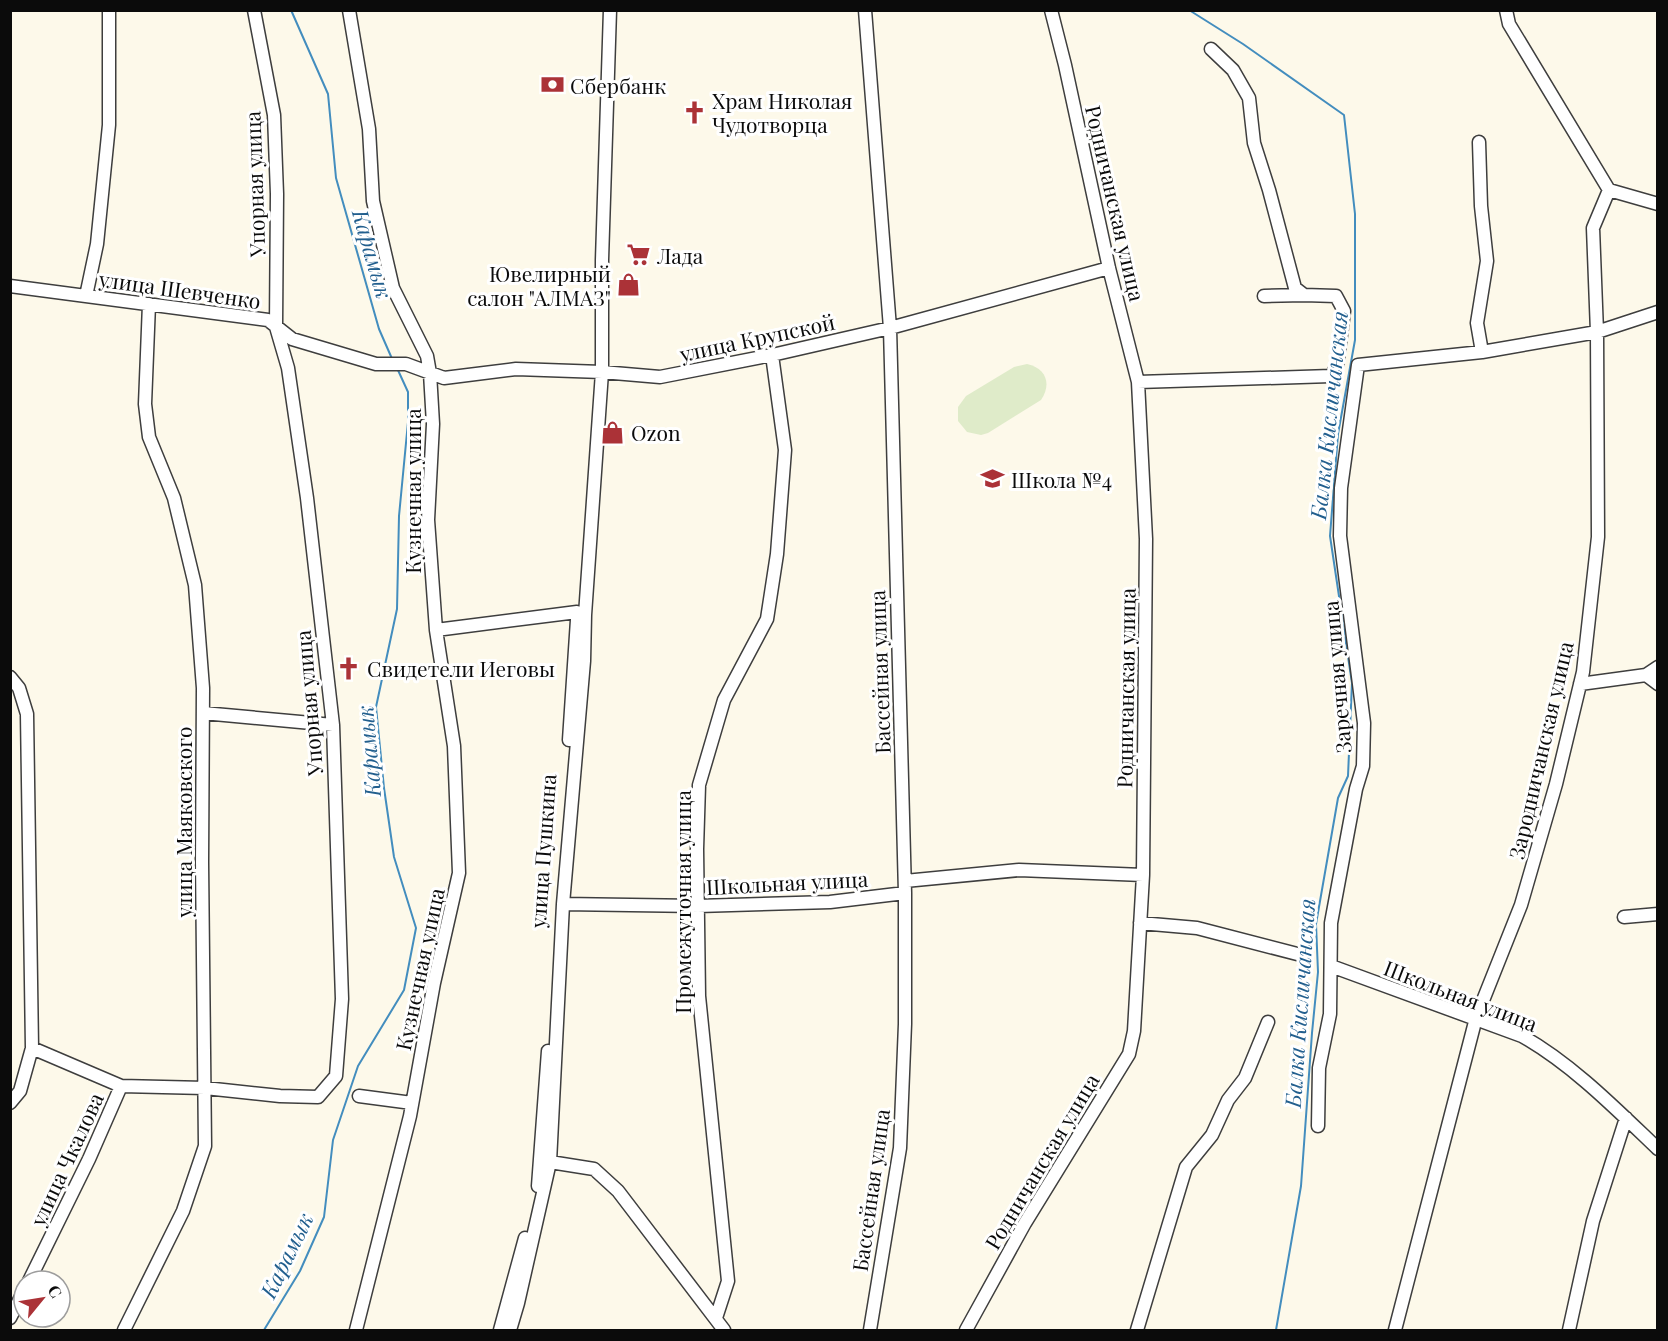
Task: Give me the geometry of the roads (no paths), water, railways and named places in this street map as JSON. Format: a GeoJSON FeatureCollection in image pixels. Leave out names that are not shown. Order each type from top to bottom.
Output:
{"type":"FeatureCollection","features":[{"type":"Feature","properties":{"kind":"street"},"geometry":{"type":"LineString","coordinates":[[86,296],[97,244],[108,125],[110,10]]}},
{"type":"Feature","properties":{"kind":"street","name":"Упорная улица"},"geometry":{"type":"LineString","coordinates":[[32,1048],[122,1086],[205,1088],[280,1096],[318,1096],[336,1077],[342,999],[333,725],[307,498],[290,380],[276,327],[277,194],[274,116],[255,10]]}},
{"type":"Feature","properties":{"kind":"street","name":"Кузнечная улица"},"geometry":{"type":"LineString","coordinates":[[349,10],[369,129],[373,201],[393,288],[427,356],[430,373],[433,424],[428,520],[436,630],[454,746],[459,873],[434,983],[412,1103],[356,1330]]}},
{"type":"Feature","properties":{"kind":"street","name":"улица Пушкина"},"geometry":{"type":"LineString","coordinates":[[500,1330],[539,1183],[581,614],[594,385],[602,372],[602,260],[610,10]]}},
{"type":"Feature","properties":{"kind":"street","name":"Бассейная улица"},"geometry":{"type":"LineString","coordinates":[[865,10],[890,328],[905,887],[905,1024],[900,1148],[870,1330]]}},
{"type":"Feature","properties":{"kind":"street","name":"Родничанская улица"},"geometry":{"type":"LineString","coordinates":[[966,1330],[1025,1223],[1129,1054],[1134,1031],[1143,875],[1146,539],[1138,382],[1109,268],[1051,10]]}},
{"type":"Feature","properties":{"kind":"street"},"geometry":{"type":"LineString","coordinates":[[1506,10],[1509,24],[1609,189],[1658,204]]}},
{"type":"Feature","properties":{"kind":"street"},"geometry":{"type":"LineString","coordinates":[[1211,49],[1233,70],[1248,98],[1254,143],[1295,288],[1304,295]]}},
{"type":"Feature","properties":{"kind":"street"},"geometry":{"type":"LineString","coordinates":[[1479,142],[1481,206],[1487,261],[1477,323],[1482,352],[1597,332],[1658,312]]}},
{"type":"Feature","properties":{"kind":"street","name":"Зародничанская улица"},"geometry":{"type":"LineString","coordinates":[[1395,1330],[1476,1018],[1521,905],[1556,784],[1580,684],[1598,537],[1597,332],[1593,228],[1609,189]]}},
{"type":"Feature","properties":{"kind":"street","name":"улица Крупской"},"geometry":{"type":"LineString","coordinates":[[406,364],[444,378],[516,369],[660,377],[772,355],[890,328],[1109,268]]}},
{"type":"Feature","properties":{"kind":"street","name":"улица Шевченко"},"geometry":{"type":"LineString","coordinates":[[10,286],[268,320],[292,339],[376,364],[406,364]]}},
{"type":"Feature","properties":{"kind":"street"},"geometry":{"type":"LineString","coordinates":[[1138,382],[1331,376],[1337,366],[1344,311],[1336,296],[1264,296]]}},
{"type":"Feature","properties":{"kind":"street","name":"улица Маяковского"},"geometry":{"type":"LineString","coordinates":[[124,1330],[183,1211],[205,1146],[203,688],[195,585],[174,498],[149,437],[145,404],[149,304]]}},
{"type":"Feature","properties":{"kind":"street","name":"Заречная улица"},"geometry":{"type":"LineString","coordinates":[[1318,1126],[1319,1068],[1330,1014],[1331,923],[1356,789],[1363,766],[1364,723],[1340,536],[1341,488],[1358,366],[1482,352]]}},
{"type":"Feature","properties":{"kind":"street","name":"Промежуточная улица"},"geometry":{"type":"LineString","coordinates":[[716,1318],[728,1281],[699,996],[697,849],[699,785],[724,700],[767,620],[777,554],[785,450],[772,355]]}},
{"type":"Feature","properties":{"kind":"street"},"geometry":{"type":"LineString","coordinates":[[436,630],[581,614]]}},
{"type":"Feature","properties":{"kind":"street","name":"улица Пушкина"},"geometry":{"type":"LineString","coordinates":[[510,1330],[550,1162],[563,904],[584,661],[581,614]]}},
{"type":"Feature","properties":{"kind":"street"},"geometry":{"type":"LineString","coordinates":[[1580,684],[1646,675],[1658,667]]}},
{"type":"Feature","properties":{"kind":"street"},"geometry":{"type":"LineString","coordinates":[[1646,675],[1658,684]]}},
{"type":"Feature","properties":{"kind":"street"},"geometry":{"type":"LineString","coordinates":[[10,677],[19,688],[27,714],[32,1048],[20,1090],[10,1103]]}},
{"type":"Feature","properties":{"kind":"street"},"geometry":{"type":"LineString","coordinates":[[203,713],[333,725]]}},
{"type":"Feature","properties":{"kind":"street","name":"Школьная улица"},"geometry":{"type":"LineString","coordinates":[[563,904],[698,906],[830,902],[905,887],[1019,870],[1143,875]]}},
{"type":"Feature","properties":{"kind":"street"},"geometry":{"type":"LineString","coordinates":[[1624,917],[1658,914]]}},
{"type":"Feature","properties":{"kind":"street"},"geometry":{"type":"LineString","coordinates":[[1140,923],[1197,928],[1305,957]]}},
{"type":"Feature","properties":{"kind":"street","name":"Школьная улица"},"geometry":{"type":"LineString","coordinates":[[1330,966],[1522,1036],[1541,1047],[1626,1118],[1658,1149]]}},
{"type":"Feature","properties":{"kind":"street"},"geometry":{"type":"LineString","coordinates":[[1137,1330],[1186,1167],[1212,1135],[1228,1100],[1245,1078],[1268,1022]]}},
{"type":"Feature","properties":{"kind":"street","name":"улица Чкалова"},"geometry":{"type":"LineString","coordinates":[[35,1269],[122,1086]]}},
{"type":"Feature","properties":{"kind":"street"},"geometry":{"type":"LineString","coordinates":[[359,1096],[412,1103]]}},
{"type":"Feature","properties":{"kind":"street"},"geometry":{"type":"LineString","coordinates":[[1569,1330],[1593,1221],[1626,1118]]}},
{"type":"Feature","properties":{"kind":"street"},"geometry":{"type":"LineString","coordinates":[[550,1162],[594,1169],[618,1191],[724,1330]]}},
{"type":"Feature","properties":{"kind":"waterway","name":"Карамык"},"geometry":{"type":"LineString","coordinates":[[291,10],[328,94],[336,178],[379,329],[393,361]]}},
{"type":"Feature","properties":{"kind":"waterway","name":"Балка Кисличанская"},"geometry":{"type":"LineString","coordinates":[[1189,10],[1243,44],[1344,115],[1355,214],[1355,340],[1338,434],[1330,536],[1352,683],[1348,776],[1338,798],[1316,924],[1318,972],[1301,1186],[1276,1330]]}},
{"type":"Feature","properties":{"kind":"waterway","name":"Карамык"},"geometry":{"type":"LineString","coordinates":[[264,1330],[300,1271],[324,1217],[333,1140],[358,1066],[404,990],[416,928],[394,857],[376,707],[397,609],[399,516],[408,422],[408,392],[397,368]]}},
{"type":"Feature","properties":{"kind":"place","name":"Сбербанк"},"geometry":{"type":"Point","coordinates":[552,85]}},
{"type":"Feature","properties":{"kind":"place","name":"Храм Николая Чудотворца"},"geometry":{"type":"Point","coordinates":[694,112]}},
{"type":"Feature","properties":{"kind":"place","name":"Лада"},"geometry":{"type":"Point","coordinates":[639,255]}},
{"type":"Feature","properties":{"kind":"place","name":"Ювелирный салон \"АЛМАЗ\""},"geometry":{"type":"Point","coordinates":[629,285]}},
{"type":"Feature","properties":{"kind":"place","name":"Ozon"},"geometry":{"type":"Point","coordinates":[613,432]}},
{"type":"Feature","properties":{"kind":"place","name":"Школа №4"},"geometry":{"type":"Point","coordinates":[993,479]}},
{"type":"Feature","properties":{"kind":"place","name":"Свидетели Иеговы"},"geometry":{"type":"Point","coordinates":[349,668]}}]}
